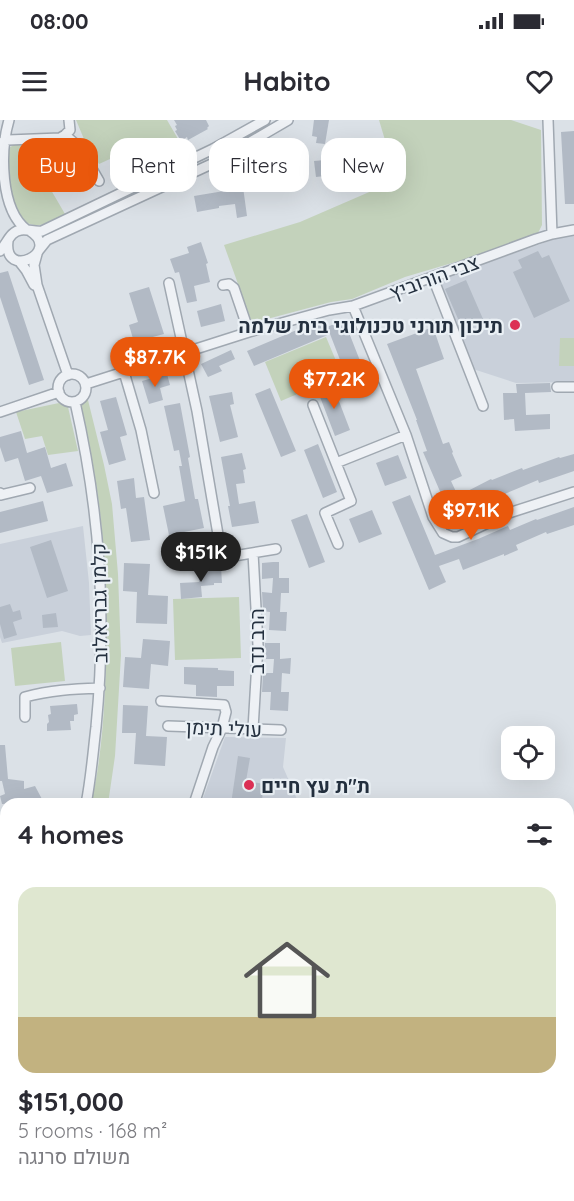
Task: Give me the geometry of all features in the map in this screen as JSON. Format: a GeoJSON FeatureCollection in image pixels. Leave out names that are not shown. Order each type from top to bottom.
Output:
{"type":"FeatureCollection","features":[{"type":"Feature","properties":{"kind":"street"},"geometry":{"type":"LineString","coordinates":[[0,251],[13,227],[3,184],[1,143],[9,120]]}},
{"type":"Feature","properties":{"kind":"street"},"geometry":{"type":"LineString","coordinates":[[1,143],[8,140],[60,138],[70,130],[69,120]]}},
{"type":"Feature","properties":{"kind":"street"},"geometry":{"type":"LineString","coordinates":[[7,240],[18,231],[42,231],[213,149],[265,120]]}},
{"type":"Feature","properties":{"kind":"street"},"geometry":{"type":"LineString","coordinates":[[0,257],[29,261],[47,240],[218,161],[288,120]]}},
{"type":"Feature","properties":{"kind":"street"},"geometry":{"type":"LineString","coordinates":[[548,120],[552,234]]}},
{"type":"Feature","properties":{"kind":"street"},"geometry":{"type":"LineString","coordinates":[[65,135],[80,148],[99,181]]}},
{"type":"Feature","properties":{"kind":"street"},"geometry":{"type":"LineString","coordinates":[[11,213],[18,224],[34,234],[38,240],[35,273],[41,299],[68,375]]}},
{"type":"Feature","properties":{"kind":"street","name":"צבי הורוביץ"},"geometry":{"type":"LineString","coordinates":[[86,384],[249,332],[329,310],[353,306],[552,234],[574,230]]}},
{"type":"Feature","properties":{"kind":"street"},"geometry":{"type":"LineString","coordinates":[[7,240],[8,251],[26,270],[41,299]]}},
{"type":"Feature","properties":{"kind":"street"},"geometry":{"type":"LineString","coordinates":[[433,278],[483,406]]}},
{"type":"Feature","properties":{"kind":"street"},"geometry":{"type":"LineString","coordinates":[[169,284],[197,411],[222,558],[276,549]]}},
{"type":"Feature","properties":{"kind":"street"},"geometry":{"type":"LineString","coordinates":[[223,285],[229,284],[234,288],[249,332]]}},
{"type":"Feature","properties":{"kind":"street"},"geometry":{"type":"LineString","coordinates":[[353,306],[406,435],[434,517],[443,533],[447,536],[458,537],[509,513],[574,492]]}},
{"type":"Feature","properties":{"kind":"street"},"geometry":{"type":"LineString","coordinates":[[124,372],[141,430],[154,493]]}},
{"type":"Feature","properties":{"kind":"street"},"geometry":{"type":"LineString","coordinates":[[68,375],[81,377],[86,384],[86,393],[83,398],[75,402],[67,401],[59,392],[59,384],[68,375]]}},
{"type":"Feature","properties":{"kind":"street"},"geometry":{"type":"LineString","coordinates":[[557,387],[574,387]]}},
{"type":"Feature","properties":{"kind":"street"},"geometry":{"type":"LineString","coordinates":[[0,412],[59,392]]}},
{"type":"Feature","properties":{"kind":"street","name":"קלמן גבריאלוב"},"geometry":{"type":"LineString","coordinates":[[75,402],[90,477],[101,589],[100,688],[87,798]]}},
{"type":"Feature","properties":{"kind":"street"},"geometry":{"type":"LineString","coordinates":[[313,405],[351,501],[326,513],[338,544]]}},
{"type":"Feature","properties":{"kind":"street"},"geometry":{"type":"LineString","coordinates":[[336,463],[406,435]]}},
{"type":"Feature","properties":{"kind":"street"},"geometry":{"type":"LineString","coordinates":[[0,493],[1,495],[30,488]]}},
{"type":"Feature","properties":{"kind":"street","name":"הרב נדב"},"geometry":{"type":"LineString","coordinates":[[253,553],[258,645],[253,729]]}},
{"type":"Feature","properties":{"kind":"street"},"geometry":{"type":"LineString","coordinates":[[25,717],[25,697],[69,689],[100,688]]}},
{"type":"Feature","properties":{"kind":"street"},"geometry":{"type":"LineString","coordinates":[[161,701],[224,705],[226,712],[222,728],[213,747],[196,798]]}},
{"type":"Feature","properties":{"kind":"street","name":"עולי תימן"},"geometry":{"type":"LineString","coordinates":[[168,726],[281,730]]}},
{"type":"Feature","properties":{"kind":"shaded area","name":"תיכון תורני טכנולוגי בית שלמה"},"geometry":{"type":"Polygon","coordinates":[[[574,234],[574,382],[516,383],[473,369],[438,280],[574,234]]]}},
{"type":"Feature","properties":{"kind":"shaded area"},"geometry":{"type":"Polygon","coordinates":[[[83,526],[89,583],[91,635],[80,636],[62,631],[2,643],[0,637],[0,544],[83,526]]]}},
{"type":"Feature","properties":{"kind":"shaded area","name":"ת\"ת עץ חיים"},"geometry":{"type":"Polygon","coordinates":[[[225,737],[286,738],[283,767],[296,798],[203,798],[225,737]]]}},
{"type":"Feature","properties":{"kind":"green space"},"geometry":{"type":"Polygon","coordinates":[[[76,120],[167,120],[177,138],[110,138],[110,159],[99,164],[98,138],[84,138],[76,120]]]}},
{"type":"Feature","properties":{"kind":"green space"},"geometry":{"type":"Polygon","coordinates":[[[379,120],[511,120],[541,130],[542,225],[537,235],[526,241],[405,277],[352,299],[331,302],[252,323],[224,245],[300,222],[369,192],[406,192],[406,138],[384,138],[379,120]]]}},
{"type":"Feature","properties":{"kind":"green space"},"geometry":{"type":"Polygon","coordinates":[[[18,141],[18,192],[52,192],[65,214],[42,225],[28,223],[20,217],[11,196],[8,149],[18,141]]]}},
{"type":"Feature","properties":{"kind":"green space"},"geometry":{"type":"Polygon","coordinates":[[[326,337],[342,375],[281,401],[265,362],[326,337]]]}},
{"type":"Feature","properties":{"kind":"green space"},"geometry":{"type":"Polygon","coordinates":[[[560,338],[574,338],[574,366],[559,366],[560,338]]]}},
{"type":"Feature","properties":{"kind":"green space"},"geometry":{"type":"Polygon","coordinates":[[[87,396],[112,504],[118,574],[121,655],[115,756],[109,798],[92,798],[99,762],[103,718],[106,613],[99,507],[81,404],[87,396]]]}},
{"type":"Feature","properties":{"kind":"green space"},"geometry":{"type":"Polygon","coordinates":[[[59,403],[68,407],[78,451],[48,455],[42,436],[25,439],[16,412],[59,403]]]}},
{"type":"Feature","properties":{"kind":"green space"},"geometry":{"type":"Polygon","coordinates":[[[239,597],[241,658],[175,660],[173,599],[239,597]]]}},
{"type":"Feature","properties":{"kind":"green space"},"geometry":{"type":"Polygon","coordinates":[[[61,642],[65,681],[15,686],[11,648],[61,642]]]}},
{"type":"Feature","properties":{"kind":"building"},"geometry":{"type":"Polygon","coordinates":[[[174,120],[206,120],[209,126],[208,129],[192,138],[179,138],[175,131],[177,125],[174,120]]]}},
{"type":"Feature","properties":{"kind":"building"},"geometry":{"type":"Polygon","coordinates":[[[314,120],[329,120],[326,138],[321,138],[321,144],[316,143],[317,137],[312,136],[314,120]]]}},
{"type":"Feature","properties":{"kind":"building"},"geometry":{"type":"Polygon","coordinates":[[[574,131],[574,204],[565,204],[561,132],[574,131]]]}},
{"type":"Feature","properties":{"kind":"building"},"geometry":{"type":"Polygon","coordinates":[[[321,160],[321,176],[316,177],[314,161],[321,160]]]}},
{"type":"Feature","properties":{"kind":"building"},"geometry":{"type":"Polygon","coordinates":[[[218,192],[244,192],[247,216],[237,218],[235,204],[197,212],[194,196],[218,192]]]}},
{"type":"Feature","properties":{"kind":"building"},"geometry":{"type":"Polygon","coordinates":[[[201,242],[208,263],[206,264],[210,282],[194,286],[197,301],[187,303],[179,272],[175,273],[170,259],[189,253],[187,247],[201,242]]]}},
{"type":"Feature","properties":{"kind":"building"},"geometry":{"type":"Polygon","coordinates":[[[538,251],[542,258],[549,255],[570,301],[534,318],[513,272],[522,268],[518,260],[538,251]]]}},
{"type":"Feature","properties":{"kind":"building"},"geometry":{"type":"Polygon","coordinates":[[[8,271],[44,380],[29,385],[0,297],[0,273],[8,271]]]}},
{"type":"Feature","properties":{"kind":"building"},"geometry":{"type":"Polygon","coordinates":[[[466,280],[483,319],[462,328],[445,289],[466,280]]]}},
{"type":"Feature","properties":{"kind":"building"},"geometry":{"type":"Polygon","coordinates":[[[149,287],[164,334],[134,342],[129,325],[138,322],[129,293],[149,287]]]}},
{"type":"Feature","properties":{"kind":"building"},"geometry":{"type":"Polygon","coordinates":[[[221,304],[225,321],[201,327],[197,311],[221,304]]]}},
{"type":"Feature","properties":{"kind":"building"},"geometry":{"type":"Polygon","coordinates":[[[344,320],[366,376],[349,383],[330,334],[254,366],[247,351],[318,321],[322,329],[344,320]]]}},
{"type":"Feature","properties":{"kind":"building"},"geometry":{"type":"Polygon","coordinates":[[[433,327],[444,359],[416,369],[443,444],[449,442],[462,476],[451,481],[458,496],[491,479],[574,454],[574,471],[539,483],[538,480],[502,495],[501,493],[451,520],[423,452],[427,451],[417,420],[387,344],[433,327]]]}},
{"type":"Feature","properties":{"kind":"building"},"geometry":{"type":"Polygon","coordinates":[[[231,350],[235,359],[219,366],[222,371],[208,377],[201,364],[231,350]]]}},
{"type":"Feature","properties":{"kind":"building"},"geometry":{"type":"Polygon","coordinates":[[[167,374],[170,385],[160,388],[163,400],[149,404],[142,381],[167,374]]]}},
{"type":"Feature","properties":{"kind":"building"},"geometry":{"type":"Polygon","coordinates":[[[332,383],[350,430],[335,436],[317,389],[332,383]]]}},
{"type":"Feature","properties":{"kind":"building"},"geometry":{"type":"Polygon","coordinates":[[[550,383],[551,392],[525,393],[526,415],[550,414],[550,429],[515,431],[514,419],[504,420],[503,393],[517,393],[516,384],[550,383]]]}},
{"type":"Feature","properties":{"kind":"building"},"geometry":{"type":"Polygon","coordinates":[[[270,388],[296,451],[281,457],[255,394],[270,388]]]}},
{"type":"Feature","properties":{"kind":"building"},"geometry":{"type":"Polygon","coordinates":[[[232,392],[234,404],[230,405],[238,437],[220,442],[209,396],[232,392]]]}},
{"type":"Feature","properties":{"kind":"building"},"geometry":{"type":"Polygon","coordinates":[[[116,397],[127,435],[120,437],[126,460],[109,465],[100,432],[108,430],[100,401],[116,397]]]}},
{"type":"Feature","properties":{"kind":"building"},"geometry":{"type":"Polygon","coordinates":[[[180,403],[195,499],[198,499],[204,528],[169,535],[163,506],[185,501],[179,466],[182,466],[179,450],[174,451],[164,406],[180,403]]]}},
{"type":"Feature","properties":{"kind":"building"},"geometry":{"type":"Polygon","coordinates":[[[21,431],[27,453],[45,447],[51,468],[66,463],[73,486],[47,493],[41,476],[25,481],[18,458],[5,462],[0,447],[0,437],[21,431]]]}},
{"type":"Feature","properties":{"kind":"building"},"geometry":{"type":"Polygon","coordinates":[[[318,444],[337,492],[323,498],[304,450],[318,444]]]}},
{"type":"Feature","properties":{"kind":"building"},"geometry":{"type":"Polygon","coordinates":[[[242,453],[246,469],[243,470],[245,483],[236,484],[239,504],[255,501],[259,523],[232,527],[221,457],[242,453]]]}},
{"type":"Feature","properties":{"kind":"building"},"geometry":{"type":"Polygon","coordinates":[[[398,455],[407,478],[385,486],[376,463],[398,455]]]}},
{"type":"Feature","properties":{"kind":"building"},"geometry":{"type":"Polygon","coordinates":[[[134,478],[136,498],[144,497],[150,540],[131,542],[126,508],[121,509],[117,481],[134,478]]]}},
{"type":"Feature","properties":{"kind":"building"},"geometry":{"type":"Polygon","coordinates":[[[410,495],[435,555],[508,526],[510,530],[574,507],[574,525],[547,534],[546,532],[516,545],[518,550],[463,570],[459,559],[439,566],[446,582],[429,590],[392,502],[410,495]]]}},
{"type":"Feature","properties":{"kind":"building"},"geometry":{"type":"Polygon","coordinates":[[[43,501],[48,521],[0,533],[0,512],[43,501]]]}},
{"type":"Feature","properties":{"kind":"building"},"geometry":{"type":"Polygon","coordinates":[[[372,510],[382,534],[359,543],[349,519],[372,510]]]}},
{"type":"Feature","properties":{"kind":"building"},"geometry":{"type":"Polygon","coordinates":[[[307,514],[325,562],[309,568],[291,520],[307,514]]]}},
{"type":"Feature","properties":{"kind":"building"},"geometry":{"type":"Polygon","coordinates":[[[51,540],[68,591],[47,598],[30,547],[51,540]]]}},
{"type":"Feature","properties":{"kind":"building"},"geometry":{"type":"Polygon","coordinates":[[[279,562],[279,578],[289,578],[289,593],[281,593],[280,612],[287,612],[286,631],[269,630],[270,612],[263,611],[262,592],[272,593],[273,578],[262,579],[262,563],[279,562]]]}},
{"type":"Feature","properties":{"kind":"building"},"geometry":{"type":"Polygon","coordinates":[[[124,563],[150,564],[148,595],[168,596],[167,624],[136,623],[137,592],[123,591],[124,563]]]}},
{"type":"Feature","properties":{"kind":"building"},"geometry":{"type":"Polygon","coordinates":[[[221,567],[222,583],[201,586],[202,597],[181,599],[180,583],[199,582],[198,569],[221,567]]]}},
{"type":"Feature","properties":{"kind":"building"},"geometry":{"type":"Polygon","coordinates":[[[10,604],[13,612],[20,610],[22,619],[13,622],[17,635],[4,639],[0,624],[0,607],[10,604]]]}},
{"type":"Feature","properties":{"kind":"building"},"geometry":{"type":"Polygon","coordinates":[[[56,613],[58,627],[43,628],[42,615],[56,613]]]}},
{"type":"Feature","properties":{"kind":"building"},"geometry":{"type":"Polygon","coordinates":[[[143,639],[170,641],[168,666],[151,664],[149,689],[123,687],[125,657],[141,658],[143,639]]]}},
{"type":"Feature","properties":{"kind":"building"},"geometry":{"type":"Polygon","coordinates":[[[265,643],[280,643],[280,659],[291,658],[290,674],[282,673],[281,692],[289,692],[288,711],[270,710],[271,692],[262,692],[263,673],[273,673],[274,659],[264,659],[265,643]]]}},
{"type":"Feature","properties":{"kind":"building"},"geometry":{"type":"Polygon","coordinates":[[[184,667],[234,671],[234,686],[217,686],[217,697],[196,696],[196,685],[184,684],[184,667]]]}},
{"type":"Feature","properties":{"kind":"building"},"geometry":{"type":"Polygon","coordinates":[[[77,704],[78,714],[74,715],[74,721],[70,721],[71,730],[47,731],[48,715],[51,714],[50,706],[77,704]]]}},
{"type":"Feature","properties":{"kind":"building"},"geometry":{"type":"Polygon","coordinates":[[[123,705],[148,706],[146,736],[167,737],[165,766],[134,764],[136,733],[122,733],[123,705]]]}},
{"type":"Feature","properties":{"kind":"building"},"geometry":{"type":"Polygon","coordinates":[[[0,745],[5,745],[8,779],[24,781],[24,789],[35,786],[41,798],[0,798],[0,796],[5,794],[2,781],[0,781],[0,745]]]}},
{"type":"Feature","properties":{"kind":"building"},"geometry":{"type":"Polygon","coordinates":[[[238,756],[250,758],[246,781],[264,784],[262,798],[232,798],[238,756]]]}},
{"type":"Feature","properties":{"kind":"place","name":"תיכון תורני טכנולוגי בית שלמה"},"geometry":{"type":"Point","coordinates":[515,325]}},
{"type":"Feature","properties":{"kind":"place","name":"ת\"ת עץ חיים"},"geometry":{"type":"Point","coordinates":[249,785]}}]}
